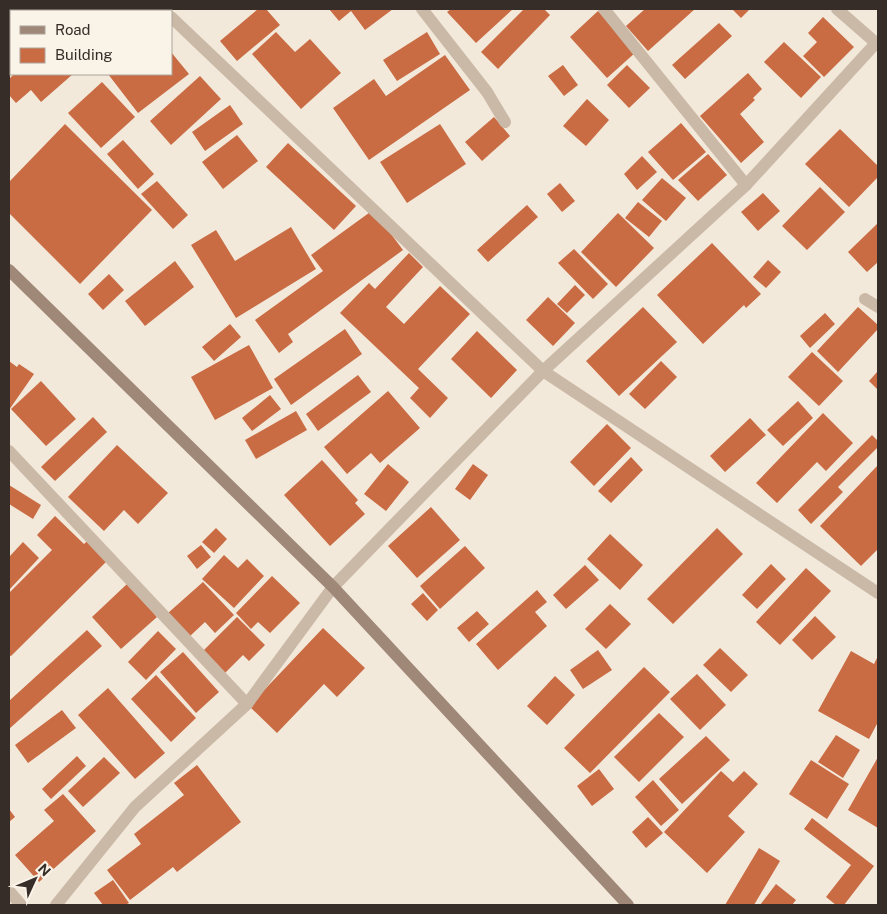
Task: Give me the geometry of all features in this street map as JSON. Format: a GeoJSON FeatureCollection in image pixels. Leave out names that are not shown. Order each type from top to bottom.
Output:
{"type":"FeatureCollection","features":[{"type":"Feature","properties":{"kind":"main road"},"geometry":{"type":"LineString","coordinates":[[9,270],[333,588],[628,905]]}},
{"type":"Feature","properties":{"kind":"street"},"geometry":{"type":"LineString","coordinates":[[422,9],[487,92],[505,122]]}},
{"type":"Feature","properties":{"kind":"street"},"geometry":{"type":"LineString","coordinates":[[604,9],[746,185]]}},
{"type":"Feature","properties":{"kind":"street"},"geometry":{"type":"LineString","coordinates":[[56,905],[136,806],[247,704],[333,588],[543,371],[746,185],[876,43],[837,9]]}},
{"type":"Feature","properties":{"kind":"street"},"geometry":{"type":"LineString","coordinates":[[172,18],[543,371],[878,593]]}},
{"type":"Feature","properties":{"kind":"street"},"geometry":{"type":"LineString","coordinates":[[865,299],[878,307]]}},
{"type":"Feature","properties":{"kind":"street"},"geometry":{"type":"LineString","coordinates":[[9,451],[247,704]]}},
{"type":"Feature","properties":{"kind":"street"},"geometry":{"type":"LineString","coordinates":[[9,891],[21,905]]}},
{"type":"Feature","properties":{"kind":"building"},"geometry":{"type":"Polygon","coordinates":[[[258,9],[266,9],[280,25],[237,61],[220,41],[258,9]]]}},
{"type":"Feature","properties":{"kind":"building"},"geometry":{"type":"Polygon","coordinates":[[[329,9],[393,9],[365,30],[351,11],[339,21],[329,9]]]}},
{"type":"Feature","properties":{"kind":"building"},"geometry":{"type":"Polygon","coordinates":[[[451,9],[513,9],[476,43],[447,12],[451,9]]]}},
{"type":"Feature","properties":{"kind":"building"},"geometry":{"type":"Polygon","coordinates":[[[524,9],[544,9],[550,15],[498,69],[481,52],[524,9]]]}},
{"type":"Feature","properties":{"kind":"building"},"geometry":{"type":"Polygon","coordinates":[[[645,9],[695,9],[648,51],[626,26],[645,9]]]}},
{"type":"Feature","properties":{"kind":"building"},"geometry":{"type":"Polygon","coordinates":[[[732,9],[750,9],[741,18],[732,9]]]}},
{"type":"Feature","properties":{"kind":"building"},"geometry":{"type":"Polygon","coordinates":[[[598,11],[636,52],[607,78],[570,37],[598,11]]]}},
{"type":"Feature","properties":{"kind":"building"},"geometry":{"type":"Polygon","coordinates":[[[823,17],[854,47],[824,77],[803,56],[817,42],[808,33],[823,17]]]}},
{"type":"Feature","properties":{"kind":"building"},"geometry":{"type":"Polygon","coordinates":[[[719,23],[732,36],[685,79],[672,65],[719,23]]]}},
{"type":"Feature","properties":{"kind":"building"},"geometry":{"type":"Polygon","coordinates":[[[276,32],[295,52],[310,39],[341,73],[301,109],[252,54],[276,32]]]}},
{"type":"Feature","properties":{"kind":"building"},"geometry":{"type":"Polygon","coordinates":[[[427,32],[440,54],[397,81],[383,60],[427,32]]]}},
{"type":"Feature","properties":{"kind":"building"},"geometry":{"type":"Polygon","coordinates":[[[784,42],[821,77],[801,98],[764,62],[784,42]]]}},
{"type":"Feature","properties":{"kind":"building"},"geometry":{"type":"Polygon","coordinates":[[[172,53],[189,74],[138,113],[109,75],[172,75],[172,53]]]}},
{"type":"Feature","properties":{"kind":"building"},"geometry":{"type":"Polygon","coordinates":[[[445,55],[470,90],[369,160],[333,108],[374,79],[386,96],[445,55]]]}},
{"type":"Feature","properties":{"kind":"building"},"geometry":{"type":"Polygon","coordinates":[[[563,65],[578,85],[564,96],[548,76],[563,65]]]}},
{"type":"Feature","properties":{"kind":"building"},"geometry":{"type":"Polygon","coordinates":[[[627,65],[650,88],[629,108],[607,85],[627,65]]]}},
{"type":"Feature","properties":{"kind":"building"},"geometry":{"type":"Polygon","coordinates":[[[748,73],[762,89],[753,98],[755,100],[740,114],[764,142],[741,163],[700,116],[748,73]]]}},
{"type":"Feature","properties":{"kind":"building"},"geometry":{"type":"Polygon","coordinates":[[[13,75],[72,75],[41,102],[31,90],[16,103],[9,95],[9,79],[13,75]]]}},
{"type":"Feature","properties":{"kind":"building"},"geometry":{"type":"Polygon","coordinates":[[[200,76],[221,99],[171,145],[150,121],[200,76]]]}},
{"type":"Feature","properties":{"kind":"building"},"geometry":{"type":"Polygon","coordinates":[[[102,82],[135,117],[101,148],[68,113],[102,82]]]}},
{"type":"Feature","properties":{"kind":"building"},"geometry":{"type":"Polygon","coordinates":[[[587,99],[609,120],[586,146],[563,126],[587,99]]]}},
{"type":"Feature","properties":{"kind":"building"},"geometry":{"type":"Polygon","coordinates":[[[230,105],[243,124],[205,151],[192,132],[230,105]]]}},
{"type":"Feature","properties":{"kind":"building"},"geometry":{"type":"Polygon","coordinates":[[[494,117],[510,136],[482,161],[465,142],[494,117]]]}},
{"type":"Feature","properties":{"kind":"building"},"geometry":{"type":"Polygon","coordinates":[[[681,123],[706,152],[673,180],[648,152],[681,123]]]}},
{"type":"Feature","properties":{"kind":"building"},"geometry":{"type":"Polygon","coordinates":[[[65,124],[152,210],[80,284],[9,213],[9,182],[65,124]]]}},
{"type":"Feature","properties":{"kind":"building"},"geometry":{"type":"Polygon","coordinates":[[[440,124],[466,164],[407,203],[380,162],[440,124]]]}},
{"type":"Feature","properties":{"kind":"building"},"geometry":{"type":"Polygon","coordinates":[[[840,129],[878,166],[878,177],[849,207],[805,164],[840,129]]]}},
{"type":"Feature","properties":{"kind":"building"},"geometry":{"type":"Polygon","coordinates":[[[237,135],[258,161],[223,189],[202,162],[237,135]]]}},
{"type":"Feature","properties":{"kind":"building"},"geometry":{"type":"Polygon","coordinates":[[[123,140],[154,174],[138,189],[107,154],[123,140]]]}},
{"type":"Feature","properties":{"kind":"building"},"geometry":{"type":"Polygon","coordinates":[[[288,143],[356,206],[334,230],[266,167],[288,143]]]}},
{"type":"Feature","properties":{"kind":"building"},"geometry":{"type":"Polygon","coordinates":[[[708,154],[727,175],[698,201],[678,180],[708,154]]]}},
{"type":"Feature","properties":{"kind":"building"},"geometry":{"type":"Polygon","coordinates":[[[642,156],[657,172],[637,190],[624,174],[642,156]]]}},
{"type":"Feature","properties":{"kind":"building"},"geometry":{"type":"Polygon","coordinates":[[[662,178],[686,198],[666,221],[642,200],[662,178]]]}},
{"type":"Feature","properties":{"kind":"building"},"geometry":{"type":"Polygon","coordinates":[[[157,181],[188,215],[173,229],[141,194],[157,181]]]}},
{"type":"Feature","properties":{"kind":"building"},"geometry":{"type":"Polygon","coordinates":[[[560,183],[575,201],[562,212],[547,194],[560,183]]]}},
{"type":"Feature","properties":{"kind":"building"},"geometry":{"type":"Polygon","coordinates":[[[820,187],[845,212],[807,250],[782,226],[820,187]]]}},
{"type":"Feature","properties":{"kind":"building"},"geometry":{"type":"Polygon","coordinates":[[[763,193],[780,211],[758,231],[741,212],[763,193]]]}},
{"type":"Feature","properties":{"kind":"building"},"geometry":{"type":"Polygon","coordinates":[[[638,202],[662,221],[649,237],[625,218],[638,202]]]}},
{"type":"Feature","properties":{"kind":"building"},"geometry":{"type":"Polygon","coordinates":[[[527,205],[538,217],[488,262],[477,250],[527,205]]]}},
{"type":"Feature","properties":{"kind":"building"},"geometry":{"type":"Polygon","coordinates":[[[373,210],[403,250],[288,334],[293,342],[279,353],[255,320],[323,271],[311,255],[373,210]]]}},
{"type":"Feature","properties":{"kind":"building"},"geometry":{"type":"Polygon","coordinates":[[[618,213],[654,248],[616,287],[581,252],[618,213]]]}},
{"type":"Feature","properties":{"kind":"building"},"geometry":{"type":"Polygon","coordinates":[[[878,223],[878,262],[867,272],[848,252],[878,223]]]}},
{"type":"Feature","properties":{"kind":"building"},"geometry":{"type":"Polygon","coordinates":[[[291,227],[316,269],[236,318],[191,245],[216,230],[235,261],[291,227]]]}},
{"type":"Feature","properties":{"kind":"building"},"geometry":{"type":"Polygon","coordinates":[[[712,243],[761,294],[746,308],[744,305],[703,344],[657,295],[712,243]]]}},
{"type":"Feature","properties":{"kind":"building"},"geometry":{"type":"Polygon","coordinates":[[[574,249],[608,284],[593,299],[558,263],[574,249]]]}},
{"type":"Feature","properties":{"kind":"building"},"geometry":{"type":"Polygon","coordinates":[[[409,253],[423,267],[386,307],[404,324],[440,286],[470,314],[418,369],[448,398],[430,418],[410,398],[419,388],[340,313],[369,283],[375,289],[409,253]]]}},
{"type":"Feature","properties":{"kind":"building"},"geometry":{"type":"Polygon","coordinates":[[[768,260],[781,272],[766,288],[753,277],[768,260]]]}},
{"type":"Feature","properties":{"kind":"building"},"geometry":{"type":"Polygon","coordinates":[[[175,261],[194,287],[145,326],[125,301],[175,261]]]}},
{"type":"Feature","properties":{"kind":"building"},"geometry":{"type":"Polygon","coordinates":[[[109,274],[124,290],[103,310],[88,294],[109,274]]]}},
{"type":"Feature","properties":{"kind":"building"},"geometry":{"type":"Polygon","coordinates":[[[575,285],[585,295],[567,313],[557,304],[575,285]]]}},
{"type":"Feature","properties":{"kind":"building"},"geometry":{"type":"Polygon","coordinates":[[[548,297],[575,323],[553,346],[526,320],[548,297]]]}},
{"type":"Feature","properties":{"kind":"building"},"geometry":{"type":"Polygon","coordinates":[[[643,307],[677,342],[619,396],[586,361],[643,307]]]}},
{"type":"Feature","properties":{"kind":"building"},"geometry":{"type":"Polygon","coordinates":[[[858,307],[878,325],[878,329],[838,372],[817,351],[858,307]]]}},
{"type":"Feature","properties":{"kind":"building"},"geometry":{"type":"Polygon","coordinates":[[[825,313],[835,324],[810,348],[800,336],[825,313]]]}},
{"type":"Feature","properties":{"kind":"building"},"geometry":{"type":"Polygon","coordinates":[[[230,324],[241,337],[214,361],[202,347],[230,324]]]}},
{"type":"Feature","properties":{"kind":"building"},"geometry":{"type":"Polygon","coordinates":[[[345,329],[362,354],[291,405],[274,379],[345,329]]]}},
{"type":"Feature","properties":{"kind":"building"},"geometry":{"type":"Polygon","coordinates":[[[477,331],[517,370],[491,398],[451,359],[477,331]]]}},
{"type":"Feature","properties":{"kind":"building"},"geometry":{"type":"Polygon","coordinates":[[[249,345],[273,388],[215,420],[191,377],[249,345]]]}},
{"type":"Feature","properties":{"kind":"building"},"geometry":{"type":"Polygon","coordinates":[[[812,352],[843,381],[819,406],[788,377],[812,352]]]}},
{"type":"Feature","properties":{"kind":"building"},"geometry":{"type":"Polygon","coordinates":[[[9,361],[17,367],[19,364],[34,374],[9,410],[9,361]]]}},
{"type":"Feature","properties":{"kind":"building"},"geometry":{"type":"Polygon","coordinates":[[[661,361],[677,377],[645,409],[629,394],[661,361]]]}},
{"type":"Feature","properties":{"kind":"building"},"geometry":{"type":"Polygon","coordinates":[[[878,371],[878,390],[869,381],[878,371]]]}},
{"type":"Feature","properties":{"kind":"building"},"geometry":{"type":"Polygon","coordinates":[[[358,375],[371,392],[318,431],[306,414],[358,375]]]}},
{"type":"Feature","properties":{"kind":"building"},"geometry":{"type":"Polygon","coordinates":[[[41,381],[76,419],[46,446],[11,409],[41,381]]]}},
{"type":"Feature","properties":{"kind":"building"},"geometry":{"type":"Polygon","coordinates":[[[388,391],[420,428],[380,463],[371,453],[347,474],[324,447],[388,391]]]}},
{"type":"Feature","properties":{"kind":"building"},"geometry":{"type":"Polygon","coordinates":[[[270,395],[281,409],[252,431],[242,418],[270,395]]]}},
{"type":"Feature","properties":{"kind":"building"},"geometry":{"type":"Polygon","coordinates":[[[798,401],[813,418],[783,446],[767,430],[798,401]]]}},
{"type":"Feature","properties":{"kind":"building"},"geometry":{"type":"Polygon","coordinates":[[[296,411],[307,430],[256,459],[245,440],[296,411]]]}},
{"type":"Feature","properties":{"kind":"building"},"geometry":{"type":"Polygon","coordinates":[[[823,413],[853,443],[826,471],[817,462],[777,503],[756,483],[823,413]]]}},
{"type":"Feature","properties":{"kind":"building"},"geometry":{"type":"Polygon","coordinates":[[[93,417],[107,432],[55,481],[41,467],[93,417]]]}},
{"type":"Feature","properties":{"kind":"building"},"geometry":{"type":"Polygon","coordinates":[[[750,418],[766,435],[725,472],[710,456],[750,418]]]}},
{"type":"Feature","properties":{"kind":"building"},"geometry":{"type":"Polygon","coordinates":[[[607,424],[631,448],[594,486],[570,462],[607,424]]]}},
{"type":"Feature","properties":{"kind":"building"},"geometry":{"type":"Polygon","coordinates":[[[872,435],[878,441],[878,447],[838,487],[843,492],[811,524],[798,510],[872,435]]]}},
{"type":"Feature","properties":{"kind":"building"},"geometry":{"type":"Polygon","coordinates":[[[117,445],[168,493],[138,524],[124,510],[104,531],[68,497],[117,445]]]}},
{"type":"Feature","properties":{"kind":"building"},"geometry":{"type":"Polygon","coordinates":[[[631,457],[643,470],[611,503],[598,491],[631,457]]]}},
{"type":"Feature","properties":{"kind":"building"},"geometry":{"type":"Polygon","coordinates":[[[322,460],[358,500],[355,503],[365,514],[330,546],[284,495],[322,460]]]}},
{"type":"Feature","properties":{"kind":"building"},"geometry":{"type":"Polygon","coordinates":[[[388,464],[409,482],[386,511],[364,494],[388,464]]]}},
{"type":"Feature","properties":{"kind":"building"},"geometry":{"type":"Polygon","coordinates":[[[473,464],[488,475],[470,500],[455,489],[473,464]]]}},
{"type":"Feature","properties":{"kind":"building"},"geometry":{"type":"Polygon","coordinates":[[[878,465],[878,549],[861,566],[820,526],[878,465]]]}},
{"type":"Feature","properties":{"kind":"building"},"geometry":{"type":"Polygon","coordinates":[[[9,485],[41,505],[33,519],[9,504],[9,485]]]}},
{"type":"Feature","properties":{"kind":"building"},"geometry":{"type":"Polygon","coordinates":[[[431,507],[460,540],[417,578],[388,546],[431,507]]]}},
{"type":"Feature","properties":{"kind":"building"},"geometry":{"type":"Polygon","coordinates":[[[55,516],[84,544],[87,541],[107,561],[11,656],[9,655],[9,593],[52,550],[37,535],[55,516]]]}},
{"type":"Feature","properties":{"kind":"building"},"geometry":{"type":"Polygon","coordinates":[[[216,528],[227,539],[214,553],[202,542],[216,528]]]}},
{"type":"Feature","properties":{"kind":"building"},"geometry":{"type":"Polygon","coordinates":[[[717,528],[743,554],[673,624],[647,599],[717,528]]]}},
{"type":"Feature","properties":{"kind":"building"},"geometry":{"type":"Polygon","coordinates":[[[610,534],[643,565],[620,590],[587,559],[610,534]]]}},
{"type":"Feature","properties":{"kind":"building"},"geometry":{"type":"Polygon","coordinates":[[[23,542],[39,558],[9,590],[9,557],[23,542]]]}},
{"type":"Feature","properties":{"kind":"building"},"geometry":{"type":"Polygon","coordinates":[[[201,545],[211,557],[197,569],[187,556],[201,545]]]}},
{"type":"Feature","properties":{"kind":"building"},"geometry":{"type":"Polygon","coordinates":[[[465,546],[485,568],[440,609],[420,586],[465,546]]]}},
{"type":"Feature","properties":{"kind":"building"},"geometry":{"type":"Polygon","coordinates":[[[224,555],[238,568],[247,559],[264,576],[234,608],[202,579],[224,555]]]}},
{"type":"Feature","properties":{"kind":"building"},"geometry":{"type":"Polygon","coordinates":[[[771,564],[786,579],[757,609],[742,595],[771,564]]]}},
{"type":"Feature","properties":{"kind":"building"},"geometry":{"type":"Polygon","coordinates":[[[585,565],[599,580],[566,609],[553,595],[585,565]]]}},
{"type":"Feature","properties":{"kind":"building"},"geometry":{"type":"Polygon","coordinates":[[[806,568],[831,591],[780,645],[756,622],[806,568]]]}},
{"type":"Feature","properties":{"kind":"building"},"geometry":{"type":"Polygon","coordinates":[[[272,576],[300,603],[270,633],[258,622],[251,629],[236,613],[272,576]]]}},
{"type":"Feature","properties":{"kind":"building"},"geometry":{"type":"Polygon","coordinates":[[[203,582],[234,615],[215,633],[205,622],[189,637],[168,613],[203,582]]]}},
{"type":"Feature","properties":{"kind":"building"},"geometry":{"type":"Polygon","coordinates":[[[127,584],[157,617],[121,649],[92,617],[127,584]]]}},
{"type":"Feature","properties":{"kind":"building"},"geometry":{"type":"Polygon","coordinates":[[[537,590],[547,602],[535,612],[547,626],[498,670],[476,644],[537,590]]]}},
{"type":"Feature","properties":{"kind":"building"},"geometry":{"type":"Polygon","coordinates":[[[423,593],[438,610],[427,621],[411,604],[423,593]]]}},
{"type":"Feature","properties":{"kind":"building"},"geometry":{"type":"Polygon","coordinates":[[[610,604],[631,624],[606,649],[585,629],[610,604]]]}},
{"type":"Feature","properties":{"kind":"building"},"geometry":{"type":"Polygon","coordinates":[[[477,611],[489,624],[469,642],[457,628],[477,611]]]}},
{"type":"Feature","properties":{"kind":"building"},"geometry":{"type":"Polygon","coordinates":[[[815,616],[836,637],[812,660],[792,640],[815,616]]]}},
{"type":"Feature","properties":{"kind":"building"},"geometry":{"type":"Polygon","coordinates":[[[237,617],[265,645],[249,661],[243,655],[223,675],[201,653],[237,617]]]}},
{"type":"Feature","properties":{"kind":"building"},"geometry":{"type":"Polygon","coordinates":[[[323,628],[365,668],[337,697],[324,684],[277,733],[249,706],[323,628]]]}},
{"type":"Feature","properties":{"kind":"building"},"geometry":{"type":"Polygon","coordinates":[[[87,630],[102,646],[9,729],[9,701],[87,630]]]}},
{"type":"Feature","properties":{"kind":"building"},"geometry":{"type":"Polygon","coordinates":[[[158,631],[176,649],[146,680],[128,662],[158,631]]]}},
{"type":"Feature","properties":{"kind":"building"},"geometry":{"type":"Polygon","coordinates":[[[720,648],[748,675],[731,692],[703,665],[720,648]]]}},
{"type":"Feature","properties":{"kind":"building"},"geometry":{"type":"Polygon","coordinates":[[[598,650],[612,670],[583,689],[570,670],[598,650]]]}},
{"type":"Feature","properties":{"kind":"building"},"geometry":{"type":"Polygon","coordinates":[[[851,651],[874,664],[878,656],[878,722],[869,739],[818,711],[851,651]]]}},
{"type":"Feature","properties":{"kind":"building"},"geometry":{"type":"Polygon","coordinates":[[[183,652],[219,692],[196,713],[160,672],[183,652]]]}},
{"type":"Feature","properties":{"kind":"building"},"geometry":{"type":"Polygon","coordinates":[[[644,667],[670,692],[590,773],[564,748],[644,667]]]}},
{"type":"Feature","properties":{"kind":"building"},"geometry":{"type":"Polygon","coordinates":[[[697,674],[726,705],[700,730],[670,699],[697,674]]]}},
{"type":"Feature","properties":{"kind":"building"},"geometry":{"type":"Polygon","coordinates":[[[156,675],[196,718],[171,742],[131,699],[156,675]]]}},
{"type":"Feature","properties":{"kind":"building"},"geometry":{"type":"Polygon","coordinates":[[[555,676],[575,695],[547,725],[527,706],[555,676]]]}},
{"type":"Feature","properties":{"kind":"building"},"geometry":{"type":"Polygon","coordinates":[[[108,688],[165,753],[135,779],[78,715],[108,688]]]}},
{"type":"Feature","properties":{"kind":"building"},"geometry":{"type":"Polygon","coordinates":[[[62,710],[76,728],[28,763],[15,745],[62,710]]]}},
{"type":"Feature","properties":{"kind":"building"},"geometry":{"type":"Polygon","coordinates":[[[659,713],[684,737],[639,782],[614,757],[659,713]]]}},
{"type":"Feature","properties":{"kind":"building"},"geometry":{"type":"Polygon","coordinates":[[[836,735],[860,750],[843,778],[818,762],[836,735]]]}},
{"type":"Feature","properties":{"kind":"building"},"geometry":{"type":"Polygon","coordinates":[[[706,736],[730,760],[682,804],[659,779],[706,736]]]}},
{"type":"Feature","properties":{"kind":"building"},"geometry":{"type":"Polygon","coordinates":[[[77,756],[86,766],[51,799],[42,789],[77,756]]]}},
{"type":"Feature","properties":{"kind":"building"},"geometry":{"type":"Polygon","coordinates":[[[104,757],[120,773],[83,807],[68,791],[104,757]]]}},
{"type":"Feature","properties":{"kind":"building"},"geometry":{"type":"Polygon","coordinates":[[[878,757],[878,828],[848,810],[878,757]]]}},
{"type":"Feature","properties":{"kind":"building"},"geometry":{"type":"Polygon","coordinates":[[[811,760],[849,784],[827,819],[789,794],[811,760]]]}},
{"type":"Feature","properties":{"kind":"building"},"geometry":{"type":"Polygon","coordinates":[[[197,765],[241,822],[177,872],[173,867],[130,900],[107,870],[141,844],[134,834],[184,795],[174,783],[197,765]]]}},
{"type":"Feature","properties":{"kind":"building"},"geometry":{"type":"Polygon","coordinates":[[[599,769],[614,789],[592,806],[577,786],[599,769]]]}},
{"type":"Feature","properties":{"kind":"building"},"geometry":{"type":"Polygon","coordinates":[[[721,771],[733,782],[744,771],[758,784],[728,816],[745,832],[707,873],[664,832],[721,771]]]}},
{"type":"Feature","properties":{"kind":"building"},"geometry":{"type":"Polygon","coordinates":[[[653,780],[679,810],[661,826],[635,797],[653,780]]]}},
{"type":"Feature","properties":{"kind":"building"},"geometry":{"type":"Polygon","coordinates":[[[63,794],[96,831],[39,882],[15,855],[54,821],[44,810],[63,794]]]}},
{"type":"Feature","properties":{"kind":"building"},"geometry":{"type":"Polygon","coordinates":[[[9,809],[15,817],[9,822],[9,809]]]}},
{"type":"Feature","properties":{"kind":"building"},"geometry":{"type":"Polygon","coordinates":[[[648,817],[663,833],[646,848],[632,832],[648,817]]]}},
{"type":"Feature","properties":{"kind":"building"},"geometry":{"type":"Polygon","coordinates":[[[812,818],[874,866],[844,905],[836,905],[826,897],[851,865],[804,829],[812,818]]]}},
{"type":"Feature","properties":{"kind":"building"},"geometry":{"type":"Polygon","coordinates":[[[759,848],[780,861],[754,905],[725,905],[759,848]]]}},
{"type":"Feature","properties":{"kind":"building"},"geometry":{"type":"Polygon","coordinates":[[[113,880],[129,903],[125,905],[103,905],[94,893],[113,880]]]}},
{"type":"Feature","properties":{"kind":"building"},"geometry":{"type":"Polygon","coordinates":[[[776,884],[796,900],[792,905],[760,905],[776,884]]]}}]}
